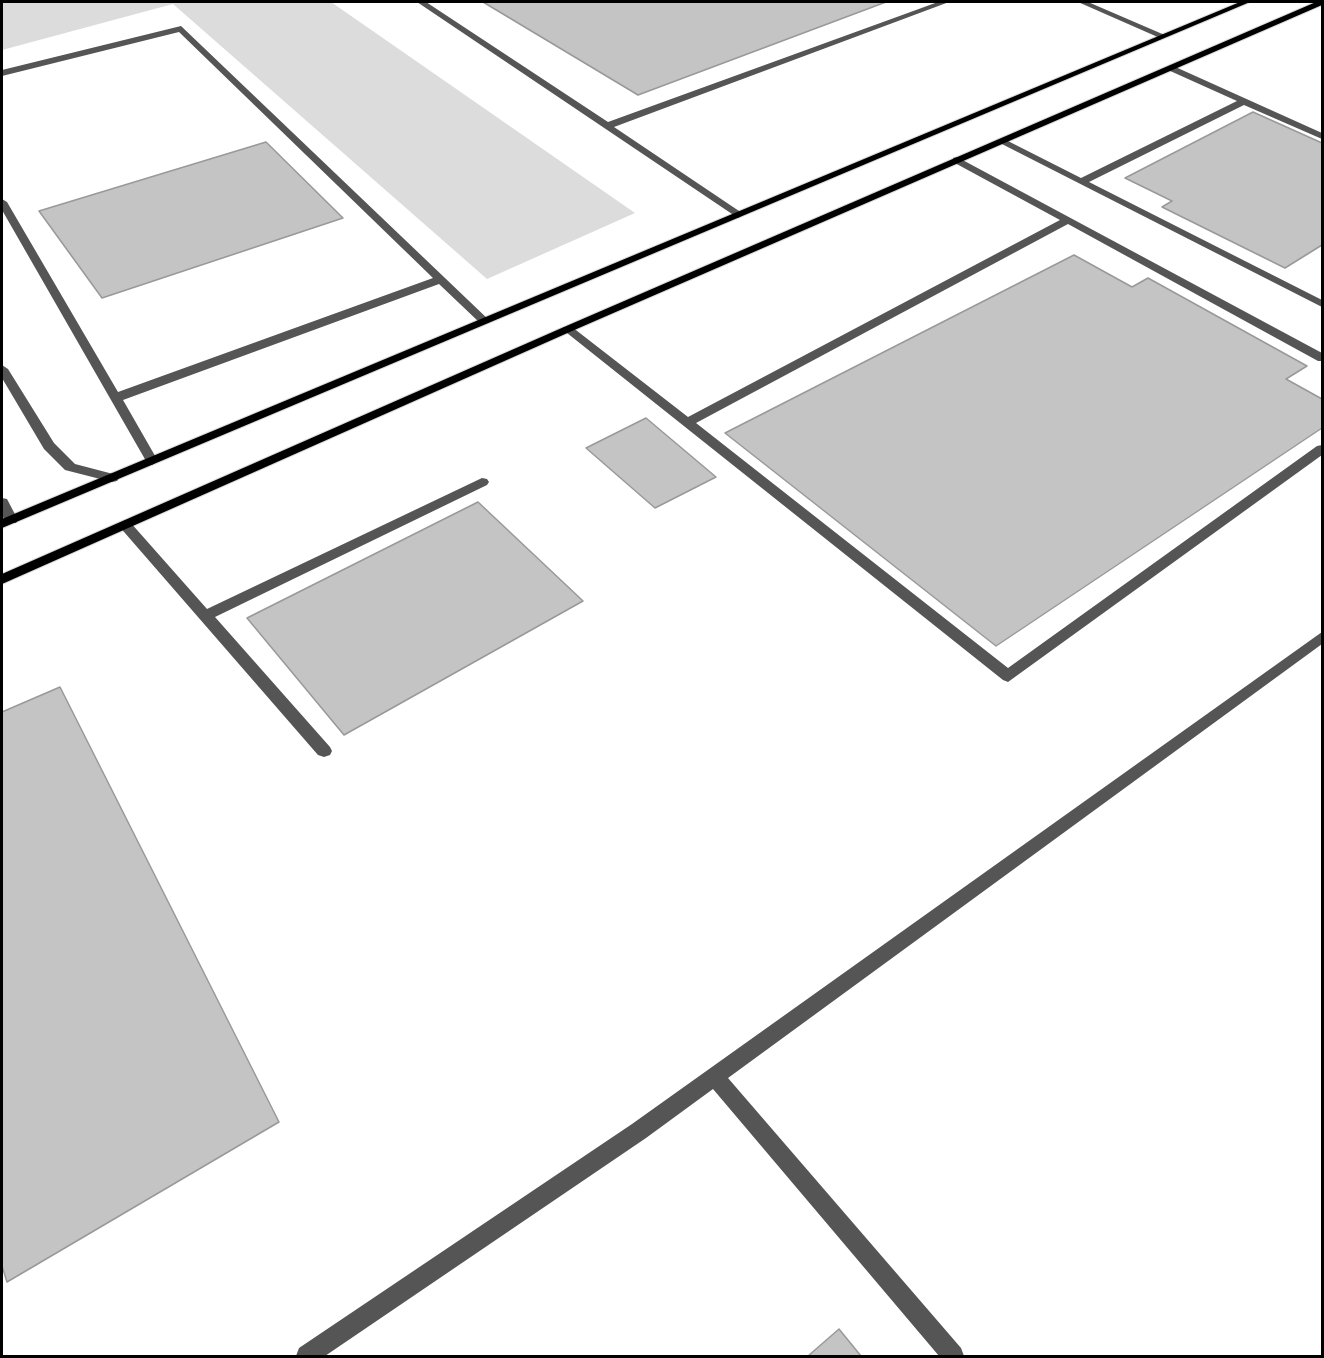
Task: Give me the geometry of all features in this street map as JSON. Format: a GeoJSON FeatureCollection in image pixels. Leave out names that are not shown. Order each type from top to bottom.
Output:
{"type":"FeatureCollection","features":[{"type":"Feature","properties":{"kind":"main road"},"geometry":{"type":"LineString","coordinates":[[6,522],[1246,2]]}},
{"type":"Feature","properties":{"kind":"main road"},"geometry":{"type":"LineString","coordinates":[[2,579],[568,328],[1323,2]]}},
{"type":"Feature","properties":{"kind":"street"},"geometry":{"type":"LineString","coordinates":[[421,2],[738,215]]}},
{"type":"Feature","properties":{"kind":"street"},"geometry":{"type":"LineString","coordinates":[[607,126],[945,2]]}},
{"type":"Feature","properties":{"kind":"street"},"geometry":{"type":"LineString","coordinates":[[1082,2],[1163,36]]}},
{"type":"Feature","properties":{"kind":"street"},"geometry":{"type":"LineString","coordinates":[[2,73],[181,29],[484,321]]}},
{"type":"Feature","properties":{"kind":"street"},"geometry":{"type":"LineString","coordinates":[[1171,68],[1323,136]]}},
{"type":"Feature","properties":{"kind":"street"},"geometry":{"type":"LineString","coordinates":[[1081,182],[1244,101]]}},
{"type":"Feature","properties":{"kind":"street"},"geometry":{"type":"LineString","coordinates":[[1001,141],[1323,304]]}},
{"type":"Feature","properties":{"kind":"street"},"geometry":{"type":"LineString","coordinates":[[957,160],[1323,358]]}},
{"type":"Feature","properties":{"kind":"street"},"geometry":{"type":"LineString","coordinates":[[2,202],[152,461]]}},
{"type":"Feature","properties":{"kind":"street"},"geometry":{"type":"LineString","coordinates":[[687,423],[1068,220]]}},
{"type":"Feature","properties":{"kind":"street"},"geometry":{"type":"LineString","coordinates":[[115,398],[441,279]]}},
{"type":"Feature","properties":{"kind":"street"},"geometry":{"type":"LineString","coordinates":[[568,328],[1008,676],[1323,449]]}},
{"type":"Feature","properties":{"kind":"street"},"geometry":{"type":"LineString","coordinates":[[2,369],[49,446],[70,467],[112,478]]}},
{"type":"Feature","properties":{"kind":"street"},"geometry":{"type":"LineString","coordinates":[[205,616],[482,482]]}},
{"type":"Feature","properties":{"kind":"street"},"geometry":{"type":"LineString","coordinates":[[2,502],[6,522]]}},
{"type":"Feature","properties":{"kind":"street"},"geometry":{"type":"LineString","coordinates":[[125,525],[324,751]]}},
{"type":"Feature","properties":{"kind":"street"},"geometry":{"type":"LineString","coordinates":[[307,1356],[639,1131],[1323,637]]}},
{"type":"Feature","properties":{"kind":"street"},"geometry":{"type":"LineString","coordinates":[[715,1077],[953,1356]]}},
{"type":"Feature","properties":{"kind":"shaded area"},"geometry":{"type":"Polygon","coordinates":[[[2,2],[331,2],[635,213],[487,279],[173,4],[2,50],[2,2]]]}},
{"type":"Feature","properties":{"kind":"building"},"geometry":{"type":"Polygon","coordinates":[[[483,2],[886,2],[638,95],[483,2]]]}},
{"type":"Feature","properties":{"kind":"building"},"geometry":{"type":"Polygon","coordinates":[[[1253,112],[1322,143],[1322,245],[1285,268],[1162,207],[1172,201],[1125,178],[1253,112]]]}},
{"type":"Feature","properties":{"kind":"building"},"geometry":{"type":"Polygon","coordinates":[[[266,142],[343,218],[102,298],[39,211],[266,142]]]}},
{"type":"Feature","properties":{"kind":"building"},"geometry":{"type":"Polygon","coordinates":[[[1074,255],[1132,287],[1148,278],[1307,366],[1286,379],[1322,399],[1322,428],[996,646],[725,433],[1074,255]]]}},
{"type":"Feature","properties":{"kind":"building"},"geometry":{"type":"Polygon","coordinates":[[[646,418],[716,477],[655,508],[586,448],[646,418]]]}},
{"type":"Feature","properties":{"kind":"building"},"geometry":{"type":"Polygon","coordinates":[[[478,502],[583,601],[344,735],[247,618],[478,502]]]}},
{"type":"Feature","properties":{"kind":"building"},"geometry":{"type":"Polygon","coordinates":[[[60,687],[279,1122],[7,1282],[2,1266],[2,712],[60,687]]]}},
{"type":"Feature","properties":{"kind":"building"},"geometry":{"type":"Polygon","coordinates":[[[839,1329],[861,1356],[808,1356],[839,1329]]]}}]}
